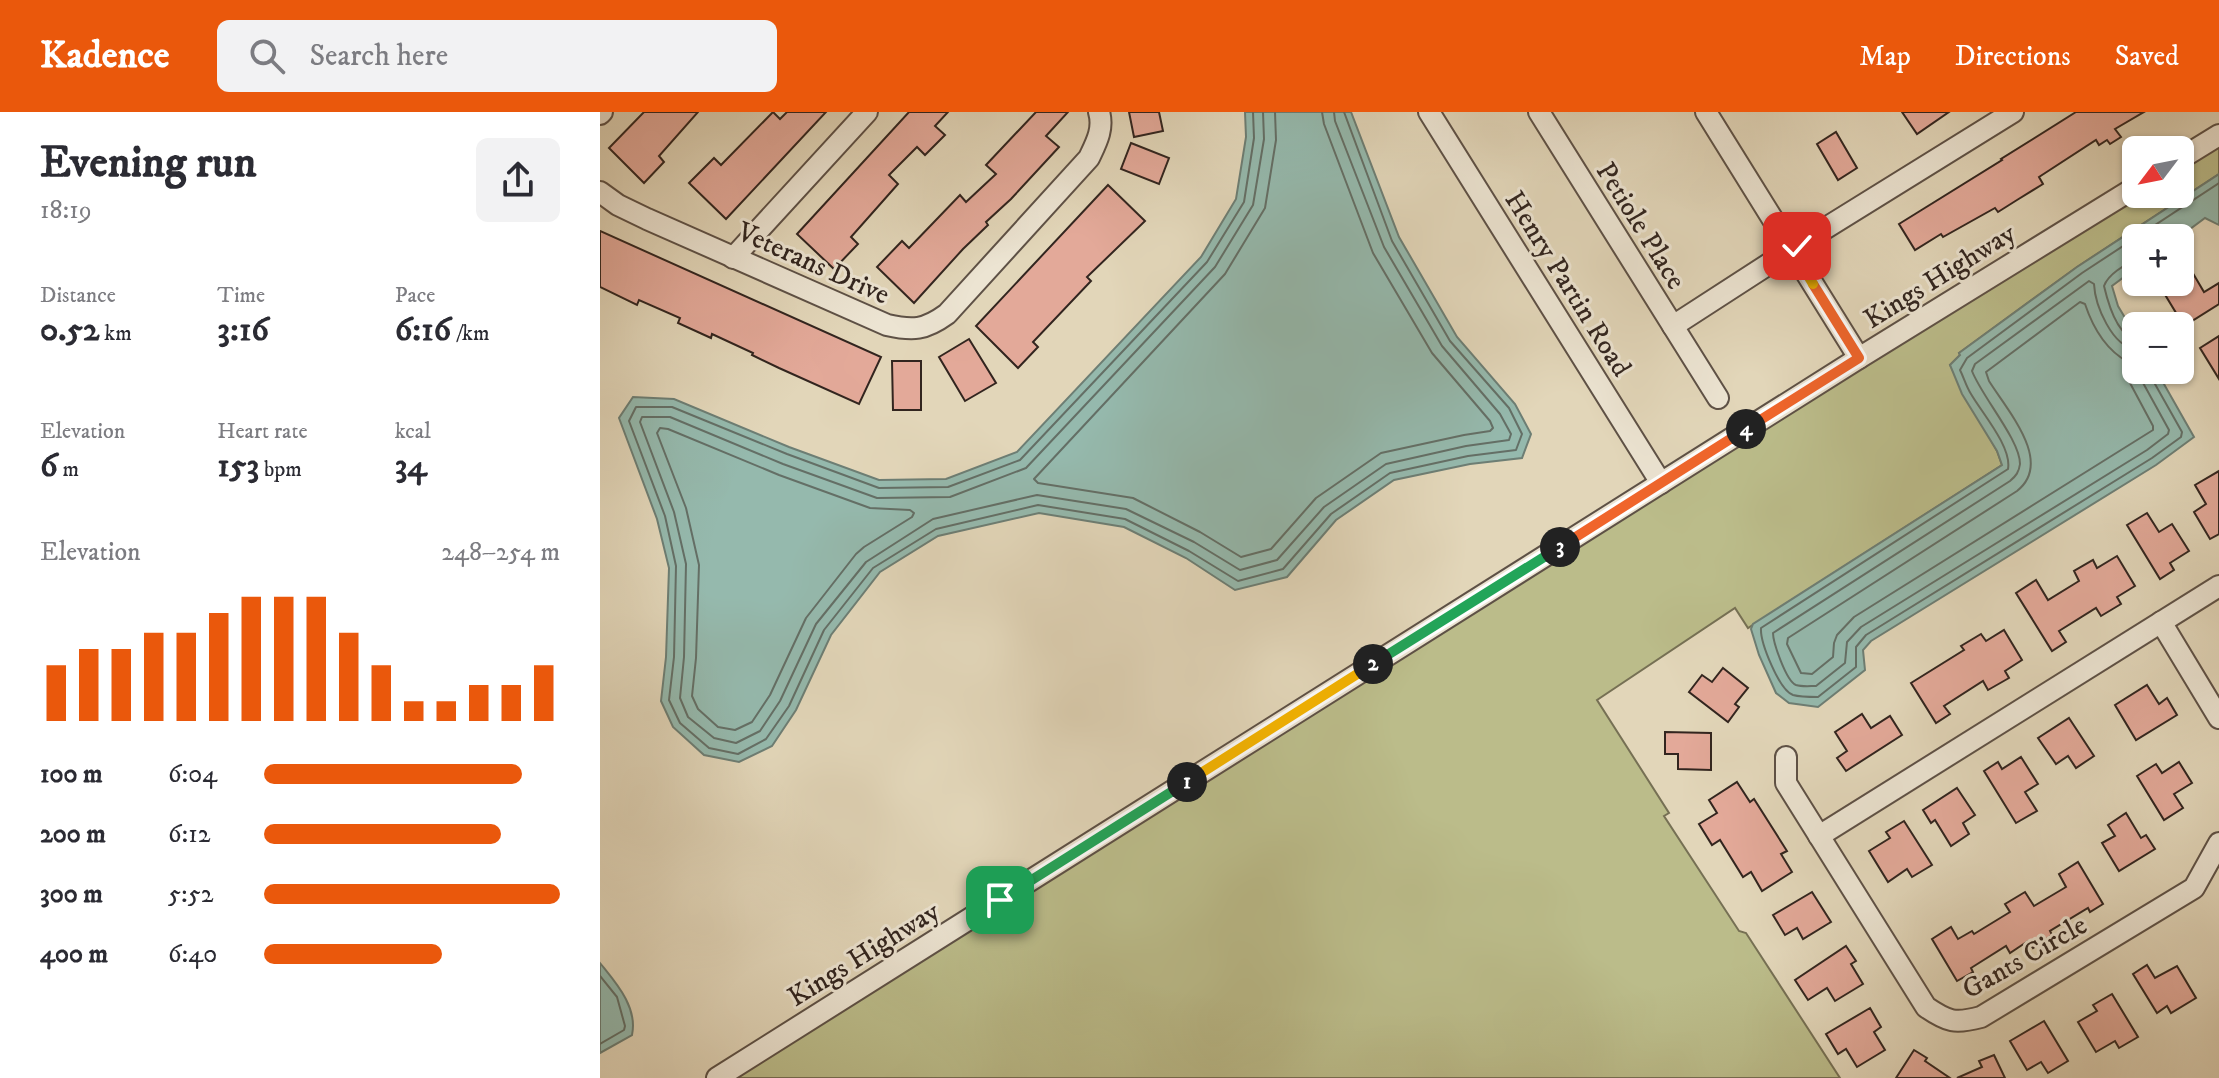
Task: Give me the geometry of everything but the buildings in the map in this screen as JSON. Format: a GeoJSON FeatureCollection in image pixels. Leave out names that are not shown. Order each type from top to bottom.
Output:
{"type":"FeatureCollection","features":[{"type":"Feature","properties":{"kind":"street"},"geometry":{"type":"LineString","coordinates":[[733,258],[867,112]]}},
{"type":"Feature","properties":{"kind":"street","name":"Veterans Drive"},"geometry":{"type":"LineString","coordinates":[[600,192],[618,205],[733,258],[887,325],[906,329],[933,324],[947,314],[1089,158],[1100,136],[1099,112]]}},
{"type":"Feature","properties":{"kind":"street","name":"Henry Partin Road"},"geometry":{"type":"LineString","coordinates":[[1429,112],[1661,483]]}},
{"type":"Feature","properties":{"kind":"street","name":"Petiole Place"},"geometry":{"type":"LineString","coordinates":[[1539,112],[1718,398]]}},
{"type":"Feature","properties":{"kind":"street"},"geometry":{"type":"LineString","coordinates":[[1706,112],[1797,246],[1865,354]]}},
{"type":"Feature","properties":{"kind":"street"},"geometry":{"type":"LineString","coordinates":[[1721,112],[1797,246]]}},
{"type":"Feature","properties":{"kind":"street","name":"Petiole Place"},"geometry":{"type":"LineString","coordinates":[[1673,326],[2013,112]]}},
{"type":"Feature","properties":{"kind":"street"},"geometry":{"type":"LineString","coordinates":[[2194,150],[2219,135]]}},
{"type":"Feature","properties":{"kind":"street","name":"Kings Highway"},"geometry":{"type":"LineString","coordinates":[[717,1078],[1865,354],[2122,196]]}},
{"type":"Feature","properties":{"kind":"street"},"geometry":{"type":"LineString","coordinates":[[1819,836],[2219,586]]}},
{"type":"Feature","properties":{"kind":"street"},"geometry":{"type":"LineString","coordinates":[[2161,622],[2219,718]]}},
{"type":"Feature","properties":{"kind":"street","name":"Gants Circle"},"geometry":{"type":"LineString","coordinates":[[1786,757],[1786,783],[1926,1007],[1944,1020],[1960,1023],[1981,1017],[2194,888],[2219,843]]}},
{"type":"Feature","properties":{"kind":"green space"},"geometry":{"type":"Polygon","coordinates":[[[2219,145],[2219,174],[2194,190],[2194,160],[2219,145]]]}},
{"type":"Feature","properties":{"kind":"green space"},"geometry":{"type":"Polygon","coordinates":[[[2122,205],[2122,208],[2167,208],[2143,224],[2122,224],[2122,238],[1959,353],[1950,365],[2002,465],[1748,628],[1735,608],[1597,700],[1669,813],[1664,816],[1739,931],[1746,933],[1840,1078],[731,1078],[2122,205]]]}},
{"type":"Feature","properties":{"kind":"water"},"geometry":{"type":"Polygon","coordinates":[[[1245,112],[1351,112],[1399,237],[1457,337],[1515,404],[1531,434],[1522,458],[1470,464],[1394,480],[1336,520],[1287,577],[1235,590],[1186,558],[1124,527],[1039,513],[938,536],[880,572],[831,635],[796,710],[772,746],[739,762],[704,755],[673,727],[661,701],[669,568],[657,519],[619,418],[633,397],[674,399],[879,480],[946,479],[1017,452],[1201,257],[1236,199],[1246,137],[1245,112]]]}},
{"type":"Feature","properties":{"kind":"water"},"geometry":{"type":"Polygon","coordinates":[[[2219,174],[2219,225],[2205,218],[2194,226],[2143,224],[2167,208],[2194,208],[2194,190],[2219,174]]]}},
{"type":"Feature","properties":{"kind":"water"},"geometry":{"type":"Polygon","coordinates":[[[2122,238],[2122,278],[2112,286],[2122,313],[2122,384],[2164,384],[2194,437],[2156,465],[1871,641],[1863,650],[1865,670],[1818,707],[1789,703],[1776,693],[1759,655],[1751,629],[1753,624],[2002,465],[1997,451],[1962,394],[1950,365],[1959,353],[2122,238]]]}},
{"type":"Feature","properties":{"kind":"water"},"geometry":{"type":"Polygon","coordinates":[[[600,963],[629,1005],[633,1025],[632,1035],[600,1053],[600,963]]]}},
{"type":"Feature","properties":{"kind":"route"},"geometry":{"type":"LineString","coordinates":[[1000,900],[1859,358],[1792,249],[1797,246]]}}]}
